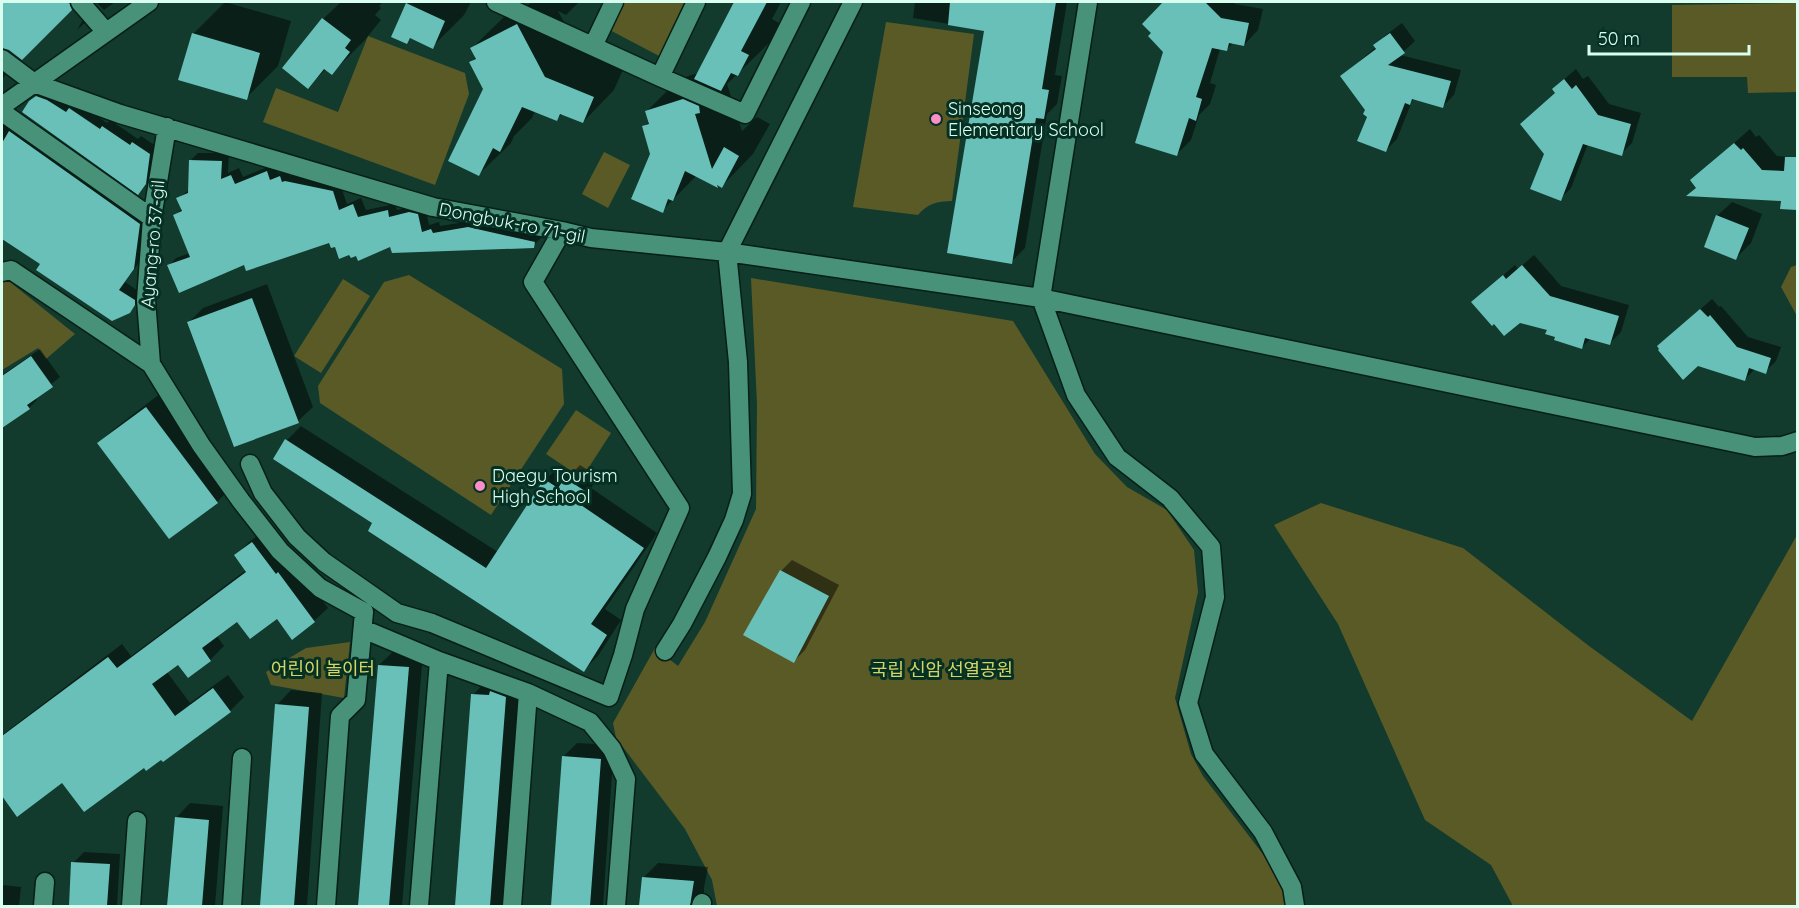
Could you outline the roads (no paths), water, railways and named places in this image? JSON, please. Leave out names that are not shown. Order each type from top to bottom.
[{"type":"street","points":[[80,2],[106,32]]},
{"type":"street","points":[[2,106],[148,2]]},
{"type":"street","points":[[496,2],[745,114],[801,2]]},
{"type":"street","points":[[594,46],[614,2]]},
{"type":"street","points":[[660,77],[696,2]]},
{"type":"street","points":[[666,651],[717,556],[734,520],[742,494],[738,362],[728,252],[853,2]]},
{"type":"street","points":[[1088,2],[1041,298],[1076,395],[1117,457],[1170,498],[1211,547],[1215,597],[1188,703],[1204,754],[1263,832],[1292,887],[1295,906]]},
{"type":"street","name":"Dongbuk-ro 71-gil","points":[[2,59],[34,83],[120,114],[433,207],[591,238],[728,252],[1041,298],[1755,447],[1782,446],[1797,441]]},
{"type":"street","points":[[2,112],[152,218]]},
{"type":"street","name":"Ayang-ro 37-gil","points":[[151,364],[146,300],[152,218],[167,127]]},
{"type":"street","points":[[250,464],[263,493],[297,537],[324,562],[397,612],[432,623],[609,697],[623,656],[635,609],[680,508],[533,282],[562,231]]},
{"type":"street","points":[[2,272],[11,270],[151,364],[201,445],[240,501],[280,551],[320,588],[363,621],[439,661],[528,693],[590,722],[612,749],[626,780],[616,906]]},
{"type":"street","points":[[326,906],[340,716],[356,700],[363,621]]},
{"type":"street","points":[[419,906],[439,661]]},
{"type":"street","points":[[512,906],[528,693]]},
{"type":"street","points":[[232,906],[242,758]]},
{"type":"street","points":[[131,906],[137,821]]},
{"type":"street","points":[[43,906],[45,882]]},
{"type":"place","name":"Sinseong Elementary School","points":[[936,119]]},
{"type":"place","name":"Daegu Tourism High School","points":[[480,486]]},
{"type":"park label","name":"어린이 놀이터","points":[[323,669]]},
{"type":"park label","name":"국립 신암 선열공원","points":[[942,670]]}]
